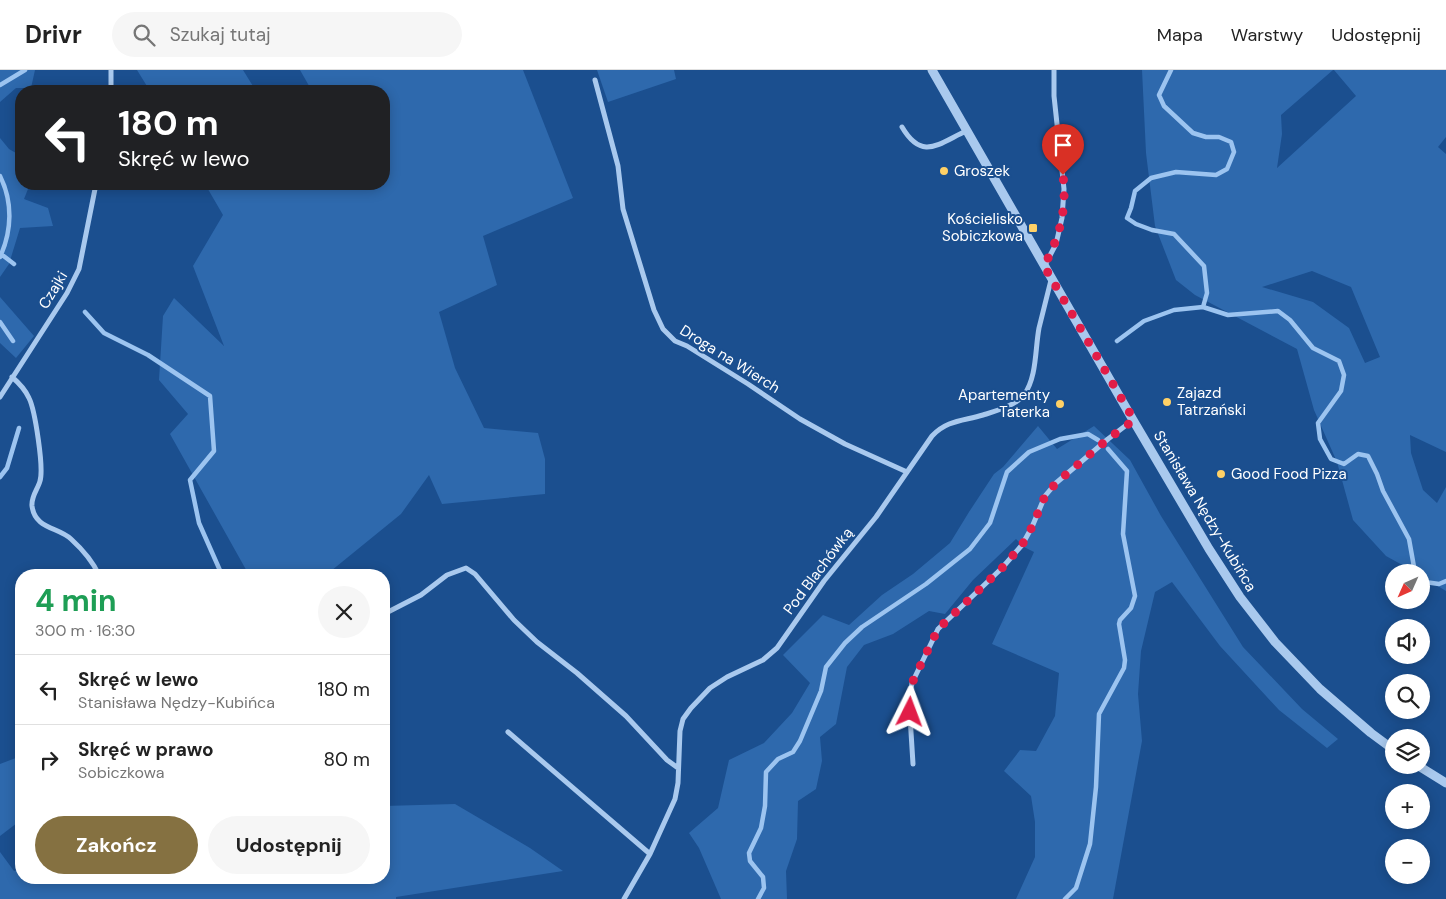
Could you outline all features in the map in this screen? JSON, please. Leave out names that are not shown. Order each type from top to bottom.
[{"type":"street","points":[[111,85],[112,70]]},
{"type":"street","name":"Stanisława Nędzy-Kubińca","points":[[932,70],[1209,549],[1256,618],[1275,642],[1320,689],[1385,743]]},
{"type":"street","points":[[1044,266],[1056,244],[1062,218],[1064,189],[1054,96],[1054,70]]},
{"type":"street","name":"Droga na Wierch","points":[[595,80],[618,166],[623,209],[654,310],[663,330],[675,341],[687,346],[748,384],[800,419],[845,444],[908,472]]},
{"type":"street","points":[[902,126],[908,138],[916,145],[928,148],[966,131]]},
{"type":"street","name":"Czajki","points":[[0,397],[67,293],[80,269],[95,190]]},
{"type":"street","name":"Pod Blachówką","points":[[624,899],[650,854],[675,799],[678,783],[680,731],[690,708],[710,688],[764,660],[777,648],[824,580],[876,517],[939,428],[950,423],[985,415],[1014,403],[1023,396],[1029,386],[1039,329],[1052,280]]},
{"type":"street","points":[[12,377],[23,387],[30,399],[36,425],[42,470],[40,481],[33,497],[32,506],[36,516],[43,525],[52,530],[62,532],[70,538],[96,569]]},
{"type":"street","points":[[913,764],[909,700],[912,683],[938,629],[1002,568],[1022,545],[1045,496],[1056,483],[1108,439],[1134,420]]},
{"type":"street","points":[[390,611],[421,595],[447,574],[466,568],[475,574],[514,620],[537,642],[578,674],[626,716],[667,760],[678,768]]},
{"type":"street","points":[[508,732],[650,854]]},
{"type":"street","points":[[1430,773],[1446,783]]},
{"type":"shaded area","points":[[0,70],[35,70],[32,85],[15,85],[15,89],[0,102]]},
{"type":"shaded area","points":[[137,70],[243,70],[252,85],[146,85]]},
{"type":"shaded area","points":[[300,70],[523,70],[573,198],[483,236],[497,285],[439,312],[455,368],[484,428],[538,433],[545,459],[545,494],[442,504],[429,475],[401,514],[333,569],[246,569],[170,434],[188,414],[159,380],[163,316],[174,298],[224,346],[193,266],[223,215],[208,190],[390,190],[390,85],[309,85]]},
{"type":"shaded area","points":[[597,70],[674,70],[676,79],[608,102]]},
{"type":"shaded area","points":[[1142,70],[1333,70],[1281,115],[1282,134],[1277,168],[1356,96],[1334,70],[1446,70],[1446,137],[1438,147],[1446,154],[1446,452],[1410,435],[1411,453],[1423,490],[1437,503],[1446,487],[1446,591],[1430,581],[1430,564],[1400,564],[1386,556],[1353,520],[1337,462],[1314,410],[1297,349],[1195,295],[1176,280],[1155,226],[1146,153]],"holes":[[[1312,271],[1351,287],[1380,357],[1365,363],[1349,328],[1313,302],[1262,287]]]},
{"type":"shaded area","points":[[0,138],[9,149],[15,152],[15,190],[28,190],[24,199],[48,208],[53,226],[20,228],[9,264],[0,277]]},
{"type":"shaded area","points":[[0,297],[34,336],[16,358],[0,343]]},
{"type":"shaded area","points":[[1038,426],[1057,449],[1094,426],[1130,460],[1161,516],[1243,647],[1302,709],[1338,739],[1327,748],[1279,710],[1220,646],[1172,582],[1155,592],[1141,651],[1138,694],[1142,741],[1113,899],[1016,899],[1035,857],[1035,822],[1031,796],[1004,771],[1020,750],[1036,751],[1055,716],[1059,673],[992,644],[1034,552],[1024,547],[1016,539],[973,580],[945,614],[929,611],[893,634],[864,645],[847,667],[836,724],[820,737],[822,761],[816,789],[798,801],[797,839],[786,871],[787,899],[721,899],[699,848],[689,833],[718,808],[729,760],[764,743],[792,713],[810,683],[783,655],[823,615],[849,625],[882,595],[913,574],[950,543],[994,474],[1003,467]]},
{"type":"shaded area","points":[[15,758],[15,825],[0,836],[0,764]]},
{"type":"shaded area","points":[[455,804],[530,848],[563,871],[396,897],[396,899],[0,899],[0,852],[15,871],[15,884],[390,884],[390,806]]},
{"type":"waterway","points":[[0,85],[25,70]]},
{"type":"waterway","points":[[1171,70],[1159,95],[1164,106],[1193,133],[1206,137],[1219,137],[1231,142],[1234,152],[1227,169],[1216,175],[1176,172],[1151,178],[1135,191],[1127,218],[1136,224],[1152,230],[1174,234],[1204,266],[1207,293],[1203,307],[1228,315],[1278,311],[1290,320],[1313,348],[1339,361],[1344,375],[1341,391],[1318,423],[1320,439],[1331,459],[1344,464],[1358,454],[1368,456],[1383,491],[1409,539],[1413,564]]},
{"type":"waterway","points":[[0,176],[9,206],[9,227],[0,257]]},
{"type":"waterway","points":[[1,254],[14,264]]},
{"type":"waterway","points":[[1117,341],[1144,321],[1174,310],[1203,307]]},
{"type":"waterway","points":[[85,312],[104,333],[148,355],[210,396],[214,451],[190,480],[199,523],[219,569]]},
{"type":"waterway","points":[[0,322],[13,341]]},
{"type":"waterway","points":[[0,477],[7,468],[19,428]]},
{"type":"waterway","points":[[758,899],[764,888],[763,877],[750,861],[749,853],[761,828],[765,806],[766,772],[778,759],[793,752],[800,741],[821,691],[826,667],[845,643],[862,627],[926,584],[970,549],[990,523],[1007,472],[1029,452],[1060,439],[1088,434],[1098,440]]},
{"type":"waterway","points":[[1065,899],[1076,888],[1090,844],[1096,787],[1099,714],[1124,668],[1125,660],[1119,624],[1120,620],[1131,608],[1135,596],[1123,534],[1127,471],[1108,449]]},
{"type":"waterway","points":[[1430,583],[1439,584],[1446,581]]},
{"type":"place","name":"Groszek","points":[[944,171]]},
{"type":"place","name":"Kościelisko Sobiczkowa","points":[[1033,228]]},
{"type":"place","name":"Zajazd Tatrzański","points":[[1167,402]]},
{"type":"place","name":"Apartementy Taterka","points":[[1060,404]]},
{"type":"place","name":"Good Food Pizza","points":[[1221,474]]},
{"type":"route","points":[[910,712],[909,700],[912,683],[938,629],[981,589],[1022,545],[1045,496],[1056,483],[1108,439],[1134,420],[1044,266],[1056,244],[1062,218],[1063,175]]}]
